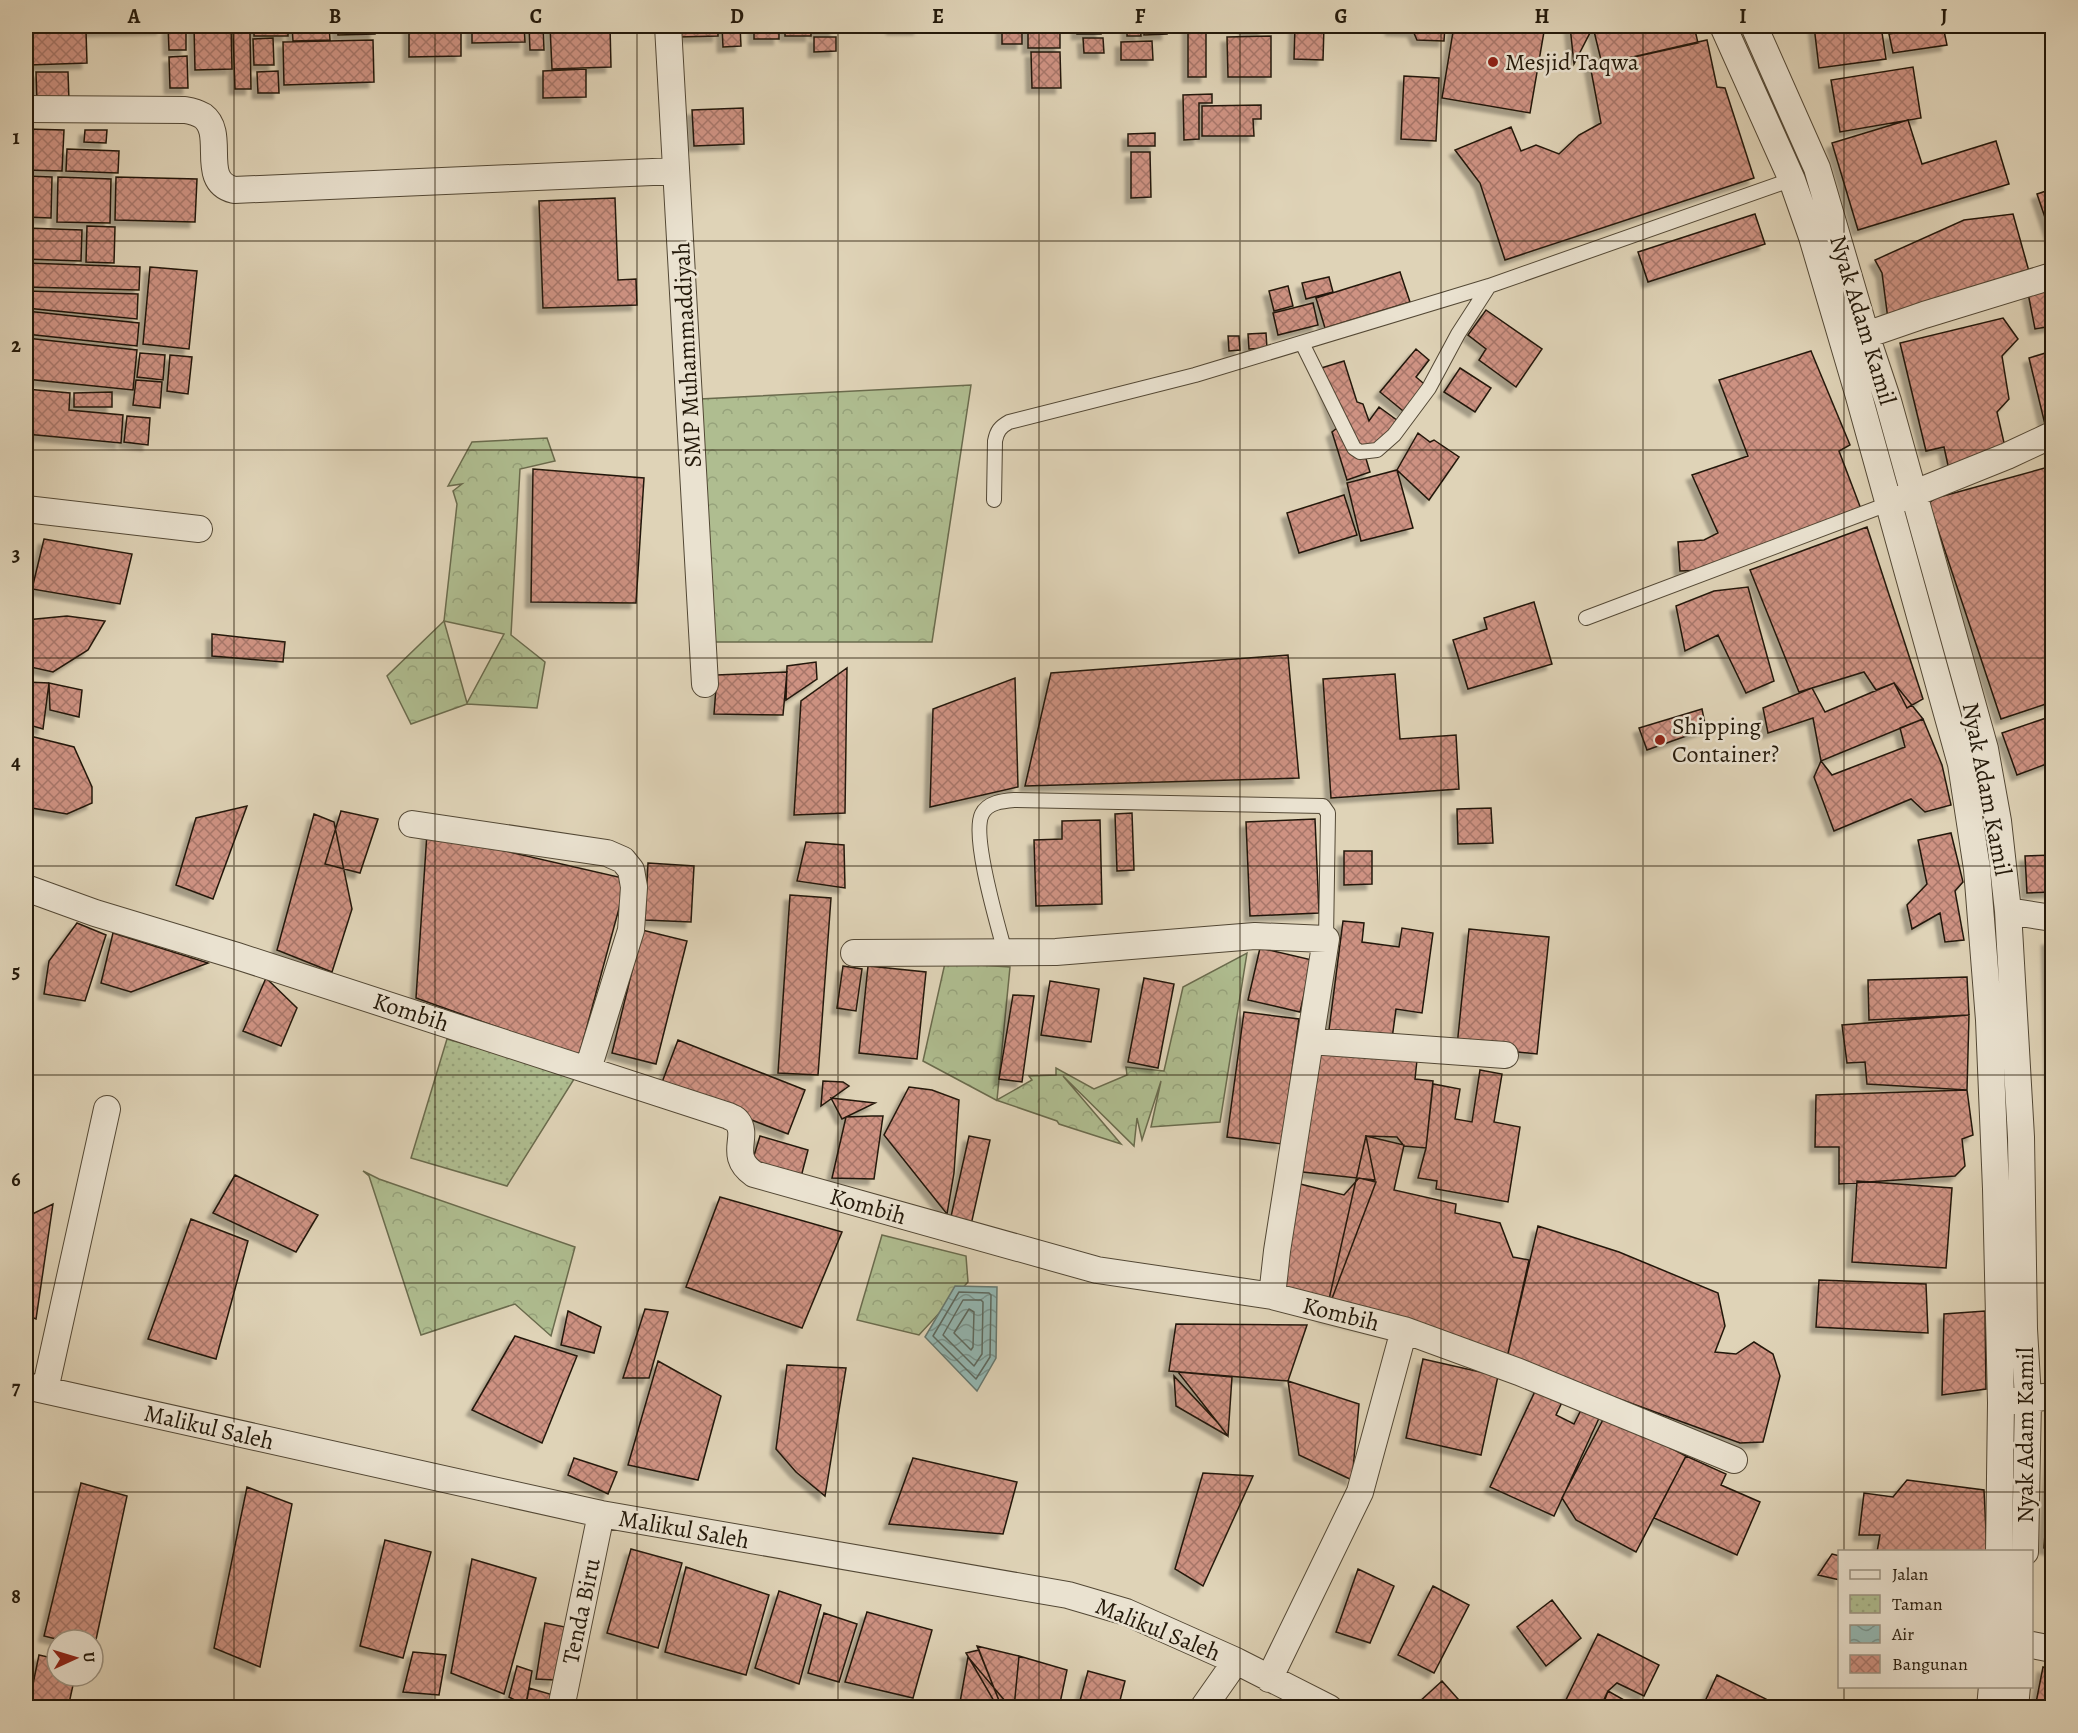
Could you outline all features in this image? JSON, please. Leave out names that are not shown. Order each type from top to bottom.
[{"type":"street","name":"SMP Muhammaddiyah","points":[[668,26],[705,684]]},
{"type":"street","points":[[1724,26],[1792,180],[1816,248],[1961,764],[1977,868],[1989,1020],[1996,1177],[2001,1402],[1999,1550]]},
{"type":"street","name":"Nyak Adam Kamil","points":[[1754,26],[1817,168],[1915,492],[1985,749],[1998,821],[2008,911],[2021,1137],[2024,1329],[2040,1397],[2025,1550]]},
{"type":"street","points":[[26,109],[185,110],[195,113],[207,121],[212,132],[216,175],[219,182],[225,188],[234,190],[676,171]]},
{"type":"street","points":[[1866,335],[2052,276]]},
{"type":"street","points":[[1888,504],[2007,456],[2052,435]]},
{"type":"street","points":[[26,509],[199,529]]},
{"type":"street","points":[[412,824],[607,853],[623,860],[631,870],[634,887],[631,930],[588,1068]]},
{"type":"street","name":"Kombih","points":[[26,888],[95,913],[588,1068],[729,1116],[737,1121],[740,1129],[740,1158],[743,1167],[754,1174],[1097,1270],[1272,1296],[1404,1330],[1360,1492],[1269,1679]]},
{"type":"street","points":[[2008,911],[2052,918]]},
{"type":"street","points":[[854,953],[1056,952],[1255,936],[1326,939],[1272,1296]]},
{"type":"street","points":[[1310,1041],[1505,1055]]},
{"type":"street","points":[[35,1388],[106,1109]]},
{"type":"street","points":[[1404,1330],[1519,1372],[1734,1460]]},
{"type":"street","name":"Malikul Saleh","points":[[35,1388],[601,1514],[1068,1595],[1126,1612],[1236,1661],[1329,1707]]},
{"type":"street","points":[[2001,1402],[2040,1397]]},
{"type":"street","name":"Tenda Biru","points":[[561,1707],[601,1514]]},
{"type":"street","points":[[2033,1646],[2052,1650]]},
{"type":"street","points":[[1203,1707],[1236,1661]]},
{"type":"street","points":[[1990,1707],[1992,1688]]},
{"type":"street","points":[[2015,1707],[2018,1688]]},
{"type":"lane","points":[[994,500],[994,441],[997,432],[1009,422],[1195,375],[1489,286],[1792,180],[1817,168]]},
{"type":"lane","points":[[1302,343],[1354,448],[1360,452],[1377,450],[1394,435],[1429,388],[1458,334],[1489,286]]},
{"type":"lane","points":[[1586,618],[1888,504]]},
{"type":"lane","points":[[1005,952],[990,896],[980,842],[979,823],[982,812],[990,805],[1015,800],[1323,806],[1328,813],[1326,939]]},
{"type":"green space","points":[[971,385],[932,642],[715,642],[700,399]]},
{"type":"green space","points":[[547,438],[555,461],[520,469],[511,635],[545,662],[537,708],[467,704],[411,724],[387,676],[444,621],[457,504],[453,491],[462,484],[448,486],[472,442]],"holes":[[[444,621],[504,634],[467,703]]]},
{"type":"green space","points":[[1247,953],[1220,1122],[1151,1127],[1161,1081],[1142,1140],[1137,1118],[1134,1146],[1063,1076],[1121,1144],[996,1100],[923,1061],[945,963],[1010,967],[997,1100],[1032,1080],[1029,1076],[1056,1075],[1056,1068],[1094,1089],[1127,1075],[1126,1067],[1164,1071],[1183,987]]},
{"type":"green space","points":[[447,1039],[576,1076],[507,1186],[411,1158]]},
{"type":"green space","points":[[363,1171],[379,1179],[575,1247],[551,1336],[515,1304],[421,1335],[369,1176]]},
{"type":"green space","points":[[882,1235],[966,1256],[968,1282],[919,1335],[857,1320]]},
{"type":"water","points":[[955,1286],[997,1287],[996,1358],[977,1391],[925,1337]]},
{"type":"building","points":[[26,26],[162,26],[162,29],[86,31],[87,63],[29,65]]},
{"type":"building","points":[[168,26],[186,26],[186,50],[169,50]]},
{"type":"building","points":[[194,26],[231,26],[232,69],[195,70]]},
{"type":"building","points":[[254,26],[288,26],[288,36],[254,36]]},
{"type":"building","points":[[292,26],[329,26],[330,40],[293,41]]},
{"type":"building","points":[[337,26],[375,26],[375,34],[338,35]]},
{"type":"building","points":[[409,26],[461,26],[461,56],[409,57]]},
{"type":"building","points":[[472,26],[524,26],[525,42],[472,43]]},
{"type":"building","points":[[529,26],[543,26],[544,50],[530,50]]},
{"type":"building","points":[[550,26],[610,26],[611,67],[552,69]]},
{"type":"building","points":[[678,26],[718,26],[718,36],[678,37]]},
{"type":"building","points":[[722,26],[740,26],[741,46],[723,47]]},
{"type":"building","points":[[754,26],[779,26],[779,39],[754,39]]},
{"type":"building","points":[[785,26],[811,26],[811,36],[785,36]]},
{"type":"building","points":[[815,26],[835,26],[835,33],[815,33]]},
{"type":"building","points":[[892,26],[918,26],[919,29],[892,29]]},
{"type":"building","points":[[1002,26],[1022,26],[1022,44],[1002,44]]},
{"type":"building","points":[[1028,26],[1060,26],[1060,48],[1028,48]]},
{"type":"building","points":[[1077,26],[1101,26],[1101,34],[1077,34]]},
{"type":"building","points":[[1127,26],[1140,26],[1141,36],[1127,36]]},
{"type":"building","points":[[1144,26],[1167,26],[1167,34],[1144,35]]},
{"type":"building","points":[[1188,26],[1206,26],[1206,77],[1188,77]]},
{"type":"building","points":[[1245,26],[1264,26],[1264,32],[1245,32]]},
{"type":"building","points":[[1295,26],[1324,26],[1323,60],[1294,59]]},
{"type":"building","points":[[1391,26],[1445,26],[1444,41],[1417,40],[1413,31],[1391,30]]},
{"type":"building","name":"Mesjid Taqwa","points":[[1454,26],[1545,26],[1530,113],[1442,98]]},
{"type":"building","points":[[1570,26],[1694,26],[1698,43],[1602,64],[1593,27],[1574,64]]},
{"type":"building","points":[[1814,26],[1881,26],[1886,59],[1819,68]]},
{"type":"building","points":[[1943,26],[1947,45],[1893,53],[1889,34]]},
{"type":"building","points":[[233,33],[250,33],[251,89],[235,89]]},
{"type":"building","points":[[1271,36],[1271,77],[1228,77],[1227,37]]},
{"type":"building","points":[[814,37],[836,37],[836,51],[814,52]]},
{"type":"building","points":[[273,38],[274,65],[254,65],[253,39]]},
{"type":"building","points":[[1083,38],[1103,38],[1104,53],[1084,53]]},
{"type":"building","points":[[373,40],[374,82],[284,85],[283,42]]},
{"type":"building","points":[[1707,40],[1717,87],[1725,88],[1754,178],[1505,260],[1480,183],[1455,150],[1511,127],[1521,151],[1536,145],[1559,154],[1579,135],[1601,123],[1590,65]]},
{"type":"building","points":[[1152,41],[1153,60],[1121,60],[1121,42]]},
{"type":"building","points":[[1031,52],[1060,52],[1061,88],[1032,88]]},
{"type":"building","points":[[187,56],[188,88],[170,88],[169,57]]},
{"type":"building","points":[[1913,67],[1921,118],[1840,132],[1831,80]]},
{"type":"building","points":[[586,69],[586,97],[543,98],[543,71]]},
{"type":"building","points":[[278,71],[279,93],[258,93],[257,72]]},
{"type":"building","points":[[36,72],[68,72],[69,101],[37,102]]},
{"type":"building","points":[[1404,76],[1439,78],[1436,141],[1401,139]]},
{"type":"building","points":[[1212,94],[1212,103],[1199,103],[1199,139],[1184,140],[1183,95]]},
{"type":"building","points":[[1261,105],[1261,119],[1253,119],[1254,136],[1202,136],[1202,106]]},
{"type":"building","points":[[743,108],[744,144],[694,146],[692,110]]},
{"type":"building","points":[[1908,120],[1922,164],[1996,141],[2009,184],[1858,230],[1832,143]]},
{"type":"building","points":[[26,129],[64,130],[62,171],[26,170]]},
{"type":"building","points":[[85,130],[107,130],[106,143],[84,142]]},
{"type":"building","points":[[1155,133],[1155,146],[1128,146],[1128,134]]},
{"type":"building","points":[[67,149],[119,151],[118,173],[66,171]]},
{"type":"building","points":[[1131,152],[1150,152],[1151,197],[1131,198]]},
{"type":"building","points":[[26,176],[52,177],[51,218],[26,217]]},
{"type":"building","points":[[58,177],[111,179],[110,223],[57,222]]},
{"type":"building","points":[[116,177],[197,179],[195,222],[115,220]]},
{"type":"building","points":[[2052,189],[2052,238],[2037,194]]},
{"type":"building","points":[[615,198],[618,280],[636,279],[637,305],[543,308],[539,201]]},
{"type":"building","points":[[1755,214],[1765,244],[1648,282],[1638,252]]},
{"type":"building","points":[[2013,214],[2030,275],[1889,327],[1882,273],[1875,260],[1964,220]]},
{"type":"building","points":[[87,226],[115,227],[114,263],[86,262]]},
{"type":"building","points":[[26,228],[82,230],[81,261],[26,259]]},
{"type":"building","points":[[26,263],[140,267],[139,290],[26,287]]},
{"type":"building","points":[[150,267],[197,271],[189,349],[143,344]]},
{"type":"building","points":[[1400,272],[1410,302],[1325,328],[1316,298]]},
{"type":"building","points":[[1329,277],[1333,292],[1306,299],[1302,283]]},
{"type":"building","points":[[1288,286],[1293,306],[1274,311],[1269,291]]},
{"type":"building","points":[[2051,289],[2052,326],[2035,329],[2028,293]]},
{"type":"building","points":[[26,291],[138,294],[137,319],[26,308]]},
{"type":"building","points":[[1313,303],[1318,325],[1278,335],[1273,313]]},
{"type":"building","points":[[1486,310],[1542,349],[1516,387],[1479,360],[1486,349],[1468,335]]},
{"type":"building","points":[[26,311],[139,323],[137,346],[26,334]]},
{"type":"building","points":[[2003,318],[2018,339],[2002,356],[2009,399],[1997,412],[2007,456],[1949,470],[1944,447],[1926,451],[1900,343]]},
{"type":"building","points":[[1266,333],[1267,348],[1249,349],[1248,334]]},
{"type":"building","points":[[1228,336],[1239,336],[1240,350],[1229,351]]},
{"type":"building","points":[[26,338],[137,350],[133,390],[26,379]]},
{"type":"building","points":[[1416,349],[1429,360],[1416,377],[1429,388],[1408,415],[1380,392]]},
{"type":"building","points":[[1811,351],[1850,445],[1839,451],[1861,509],[1703,570],[1680,571],[1678,542],[1704,540],[1718,533],[1692,475],[1748,456],[1719,380]]},
{"type":"building","points":[[2052,351],[2052,435],[2048,437],[2029,358]]},
{"type":"building","points":[[140,353],[165,355],[163,380],[137,377]]},
{"type":"building","points":[[170,355],[192,357],[188,394],[167,391]]},
{"type":"building","points":[[1344,361],[1357,402],[1363,404],[1369,421],[1379,407],[1398,421],[1386,438],[1364,452],[1370,472],[1347,480],[1332,432],[1337,428],[1318,369]]},
{"type":"building","points":[[1460,368],[1491,388],[1475,412],[1444,392]]},
{"type":"building","points":[[136,380],[162,382],[160,408],[133,405]]},
{"type":"building","points":[[26,389],[70,393],[69,410],[123,415],[121,443],[26,434]]},
{"type":"building","points":[[112,392],[112,407],[74,407],[74,393]]},
{"type":"building","points":[[127,416],[150,418],[148,445],[124,442]]},
{"type":"building","points":[[1418,433],[1430,442],[1434,440],[1459,457],[1429,500],[1397,470]]},
{"type":"building","points":[[2052,466],[2052,535],[2050,536],[2052,544],[2052,702],[2001,719],[1929,503],[1936,498]]},
{"type":"building","points":[[533,469],[644,478],[636,603],[531,602]]},
{"type":"building","points":[[1397,470],[1413,528],[1361,541],[1347,483]]},
{"type":"building","points":[[1344,495],[1357,535],[1299,553],[1287,513]]},
{"type":"building","points":[[1867,527],[1923,699],[1907,708],[1894,683],[1876,690],[1864,672],[1799,692],[1750,570]]},
{"type":"building","points":[[44,539],[132,554],[120,604],[32,589]]},
{"type":"building","points":[[1748,587],[1774,681],[1746,693],[1718,635],[1685,651],[1676,606],[1714,591]]},
{"type":"building","points":[[1534,602],[1552,664],[1468,689],[1453,640],[1487,629],[1484,618]]},
{"type":"building","points":[[67,616],[105,621],[88,650],[53,672],[26,666],[26,620]]},
{"type":"building","points":[[212,634],[285,642],[283,662],[212,656]]},
{"type":"building","points":[[1288,655],[1299,778],[1025,786],[1051,673]]},
{"type":"building","points":[[816,662],[817,679],[786,700],[787,666]]},
{"type":"building","points":[[847,668],[845,813],[794,815],[801,701]]},
{"type":"building","points":[[787,672],[783,715],[714,714],[717,675]]},
{"type":"building","points":[[1395,674],[1400,739],[1456,735],[1459,789],[1331,798],[1323,679]]},
{"type":"building","points":[[1015,678],[1018,787],[930,807],[933,709]]},
{"type":"building","points":[[26,682],[49,683],[43,729],[26,724]]},
{"type":"building","points":[[49,683],[82,690],[79,717],[50,710]]},
{"type":"building","points":[[1894,683],[1923,719],[1821,761],[1813,718],[1768,733],[1763,708],[1812,688],[1825,712]]},
{"type":"building","name":"Shipping Container?","points":[[1702,709],[1706,729],[1647,750],[1639,728]]},
{"type":"building","points":[[2052,716],[2052,762],[2017,775],[2002,733]]},
{"type":"building","points":[[1923,719],[1942,765],[1951,805],[1925,812],[1911,799],[1834,831],[1814,777],[1821,761],[1832,775],[1905,747],[1900,728]]},
{"type":"building","points":[[26,735],[74,747],[92,787],[92,803],[67,814],[26,807]]},
{"type":"building","points":[[247,806],[213,899],[176,885],[196,818]]},
{"type":"building","points":[[1491,808],[1493,843],[1458,844],[1457,809]]},
{"type":"building","points":[[341,811],[378,819],[360,873],[325,864]]},
{"type":"building","points":[[1132,813],[1134,870],[1117,871],[1115,814]]},
{"type":"building","points":[[314,814],[334,822],[352,909],[332,972],[277,950]]},
{"type":"building","points":[[1315,819],[1319,913],[1250,916],[1246,822]]},
{"type":"building","points":[[1100,820],[1102,904],[1036,906],[1034,840],[1062,839],[1062,821]]},
{"type":"building","points":[[427,833],[627,879],[579,1056],[416,998]]},
{"type":"building","points":[[1951,833],[1963,882],[1955,891],[1964,940],[1945,942],[1940,913],[1912,929],[1907,905],[1927,884],[1918,840]]},
{"type":"building","points":[[806,842],[844,845],[845,888],[797,881]]},
{"type":"building","points":[[1344,851],[1372,851],[1372,884],[1344,885]]},
{"type":"building","points":[[2052,855],[2052,892],[2027,893],[2025,856]]},
{"type":"building","points":[[648,863],[694,866],[691,922],[645,920]]},
{"type":"building","points":[[790,895],[831,898],[818,1075],[778,1073]]},
{"type":"building","points":[[1343,921],[1364,923],[1362,942],[1399,947],[1402,928],[1433,933],[1422,1013],[1396,1009],[1392,1039],[1329,1030]]},
{"type":"building","points":[[77,923],[106,935],[85,1001],[44,994],[49,961]]},
{"type":"building","points":[[1469,929],[1549,937],[1537,1054],[1457,1046]]},
{"type":"building","points":[[642,930],[687,941],[656,1064],[612,1053]]},
{"type":"building","points":[[113,933],[208,963],[131,992],[101,983]]},
{"type":"building","points":[[2047,940],[2052,940],[2052,1129]]},
{"type":"building","points":[[1260,948],[1312,960],[1300,1012],[1248,1000]]},
{"type":"building","points":[[843,966],[862,969],[856,1011],[837,1008]]},
{"type":"building","points":[[868,966],[926,972],[917,1059],[859,1053]]},
{"type":"building","points":[[1967,977],[1969,1015],[1869,1020],[1868,980]]},
{"type":"building","points":[[266,978],[297,1008],[281,1046],[243,1031]]},
{"type":"building","points":[[1144,978],[1174,984],[1158,1068],[1128,1062]]},
{"type":"building","points":[[1050,981],[1099,989],[1091,1042],[1041,1035]]},
{"type":"building","points":[[1013,995],[1034,996],[1022,1082],[999,1079]]},
{"type":"building","points":[[1244,1012],[1299,1019],[1282,1144],[1227,1137]]},
{"type":"building","points":[[1969,1015],[1967,1090],[1867,1084],[1865,1062],[1847,1063],[1842,1025]]},
{"type":"building","points":[[678,1040],[805,1090],[788,1134],[661,1085]]},
{"type":"building","points":[[1316,1048],[1417,1060],[1415,1079],[1433,1081],[1426,1148],[1404,1146],[1397,1137],[1366,1136],[1375,1180],[1303,1172]]},
{"type":"building","points":[[1480,1070],[1502,1074],[1494,1122],[1520,1127],[1508,1202],[1436,1189],[1437,1181],[1418,1178],[1426,1148],[1433,1084],[1460,1089],[1455,1119],[1472,1122]]},
{"type":"building","points":[[823,1081],[843,1082],[849,1086],[821,1106]]},
{"type":"building","points":[[909,1087],[932,1090],[959,1100],[954,1173],[947,1214],[884,1135]]},
{"type":"building","points":[[1967,1090],[1973,1135],[1962,1139],[1965,1166],[1955,1176],[1839,1184],[1839,1147],[1815,1147],[1816,1095]]},
{"type":"building","points":[[831,1098],[875,1103],[842,1119]]},
{"type":"building","points":[[883,1116],[874,1179],[832,1178],[846,1117]]},
{"type":"building","points":[[760,1136],[808,1150],[801,1177],[752,1162]]},
{"type":"building","points":[[969,1136],[990,1140],[971,1225],[950,1221]]},
{"type":"building","points":[[1366,1136],[1404,1145],[1394,1190],[1456,1204],[1455,1213],[1500,1223],[1513,1257],[1529,1260],[1507,1358],[1325,1317]]},
{"type":"building","points":[[235,1175],[318,1215],[296,1252],[213,1213]]},
{"type":"building","points":[[1359,1178],[1376,1182],[1325,1317],[1275,1287],[1300,1184],[1344,1195]]},
{"type":"building","points":[[1857,1181],[1952,1188],[1946,1268],[1852,1262]]},
{"type":"building","points":[[720,1197],[842,1232],[802,1328],[686,1287]]},
{"type":"building","points":[[53,1204],[36,1319],[26,1315],[26,1217]]},
{"type":"building","points":[[191,1219],[248,1241],[216,1359],[148,1339]]},
{"type":"building","points":[[1538,1226],[1619,1252],[1718,1293],[1725,1326],[1715,1352],[1736,1354],[1754,1342],[1773,1354],[1780,1376],[1763,1442],[1740,1443],[1507,1358]]},
{"type":"building","points":[[1819,1280],[1926,1284],[1928,1333],[1816,1327]]},
{"type":"building","points":[[645,1309],[668,1312],[649,1378],[623,1378]]},
{"type":"building","points":[[568,1311],[601,1327],[594,1353],[561,1345]]},
{"type":"building","points":[[1985,1311],[1986,1389],[1942,1395],[1944,1314]]},
{"type":"building","points":[[1176,1324],[1307,1325],[1288,1381],[1169,1371]]},
{"type":"building","points":[[515,1336],[577,1356],[542,1443],[472,1410]]},
{"type":"building","points":[[1423,1359],[1498,1376],[1481,1455],[1406,1438]]},
{"type":"building","points":[[658,1361],[721,1396],[698,1480],[628,1465]]},
{"type":"building","points":[[787,1365],[846,1368],[825,1496],[796,1472],[776,1449]]},
{"type":"building","points":[[1178,1372],[1232,1377],[1228,1436],[1218,1423]]},
{"type":"building","points":[[1174,1376],[1218,1423],[1228,1436],[1176,1406]]},
{"type":"building","points":[[1288,1381],[1359,1404],[1352,1480],[1299,1455]]},
{"type":"building","points":[[1538,1385],[1564,1398],[1556,1415],[1574,1424],[1583,1406],[1601,1414],[1554,1516],[1490,1487]]},
{"type":"building","points":[[1606,1414],[1686,1456],[1636,1552],[1576,1520],[1562,1498]]},
{"type":"building","points":[[2052,1436],[2052,1550],[2044,1548]]},
{"type":"building","points":[[1686,1456],[1726,1474],[1721,1485],[1760,1502],[1737,1555],[1654,1518]]},
{"type":"building","points":[[574,1458],[617,1472],[608,1494],[568,1475]]},
{"type":"building","points":[[913,1458],[1017,1482],[1003,1534],[889,1524]]},
{"type":"building","points":[[1203,1473],[1253,1476],[1203,1586],[1175,1569]]},
{"type":"building","points":[[1907,1480],[1984,1490],[1987,1550],[1877,1550],[1880,1535],[1859,1535],[1864,1493],[1893,1497]]},
{"type":"building","points":[[81,1483],[127,1496],[99,1628],[46,1628]]},
{"type":"building","points":[[247,1487],[292,1504],[260,1667],[214,1648]]},
{"type":"building","points":[[385,1540],[431,1552],[403,1658],[360,1646]]},
{"type":"building","points":[[631,1549],[682,1563],[658,1648],[607,1633]]},
{"type":"building","points":[[1832,1554],[1838,1556],[1838,1580],[1818,1575]]},
{"type":"building","points":[[472,1559],[536,1578],[504,1694],[451,1673]]},
{"type":"building","points":[[686,1567],[769,1595],[746,1675],[665,1652]]},
{"type":"building","points":[[1358,1569],[1394,1586],[1370,1643],[1336,1632]]},
{"type":"building","points":[[1433,1586],[1469,1605],[1434,1673],[1398,1655]]},
{"type":"building","points":[[779,1591],[821,1605],[799,1684],[755,1668]]},
{"type":"building","points":[[1552,1600],[1581,1638],[1546,1666],[1517,1627]]},
{"type":"building","points":[[867,1612],[932,1630],[913,1698],[845,1682]]},
{"type":"building","points":[[824,1613],[857,1624],[839,1682],[808,1673]]},
{"type":"building","points":[[545,1623],[565,1627],[555,1680],[536,1679]]},
{"type":"building","points":[[1598,1634],[1659,1665],[1644,1696],[1617,1683],[1608,1691],[1602,1708],[1562,1708]]},
{"type":"building","points":[[977,1646],[1019,1656],[1014,1708],[1002,1708]]},
{"type":"building","points":[[979,1650],[1002,1708],[998,1708],[966,1653]]},
{"type":"building","points":[[413,1652],[446,1655],[439,1695],[403,1692]]},
{"type":"building","points":[[39,1655],[45,1656],[45,1688],[72,1688],[68,1708],[28,1708]]},
{"type":"building","points":[[1019,1656],[1067,1670],[1059,1708],[1014,1708]]},
{"type":"building","points":[[968,1657],[1011,1708],[959,1708]]},
{"type":"building","points":[[517,1666],[532,1671],[526,1706],[509,1697]]},
{"type":"building","points":[[2043,1667],[2052,1669],[2052,1708],[2035,1708]]},
{"type":"building","points":[[1088,1671],[1125,1681],[1118,1708],[1078,1708]]},
{"type":"building","points":[[1717,1675],[1766,1699],[1762,1708],[1702,1708]]},
{"type":"building","points":[[1442,1681],[1466,1708],[1423,1708],[1418,1703]]},
{"type":"building","points":[[529,1688],[553,1695],[551,1708],[525,1708]]},
{"type":"building","points":[[1608,1691],[1633,1705],[1632,1708],[1600,1708]]},
{"type":"building","points":[[596,1701],[637,1708],[595,1708]]},
{"type":"place","name":"Mesjid Taqwa","points":[[1493,62]]},
{"type":"place","name":"Shipping Container?","points":[[1660,740]]}]
